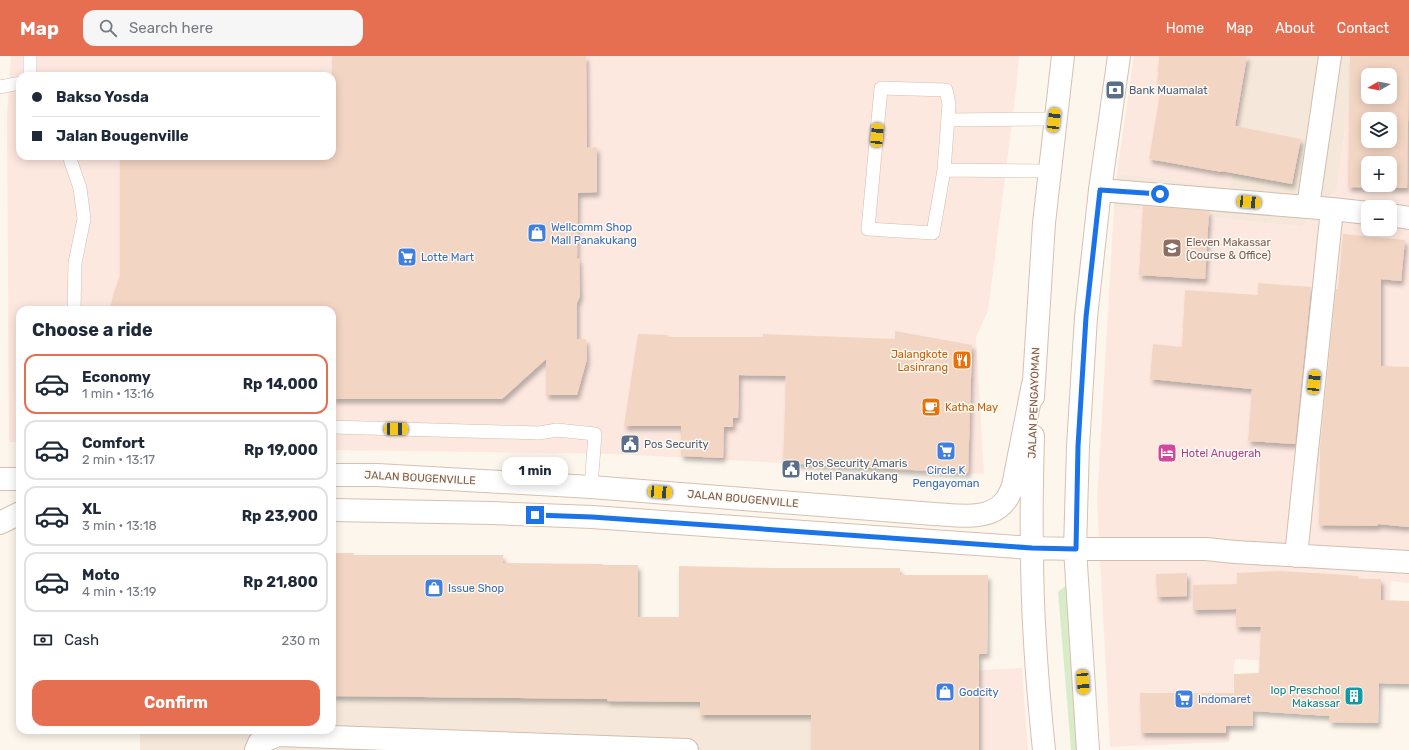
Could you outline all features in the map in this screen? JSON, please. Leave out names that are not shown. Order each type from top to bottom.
[{"type":"street","name":"JALAN PENGAYOMAN","points":[[1044,750],[1038,689],[1032,548],[1033,384],[1044,223],[1054,120],[1063,56]]},
{"type":"street","points":[[1088,750],[1076,549],[1078,446],[1086,317],[1100,190],[1119,56]]},
{"type":"street","points":[[1308,207],[1330,56]]},
{"type":"street","points":[[1100,190],[1361,212]]},
{"type":"street","points":[[1296,556],[1332,209]]},
{"type":"street","points":[[1397,216],[1409,218]]},
{"type":"street","name":"JALAN BOUGENVILLE","points":[[336,475],[377,475],[591,487],[934,514],[982,515],[994,511],[1006,501],[1013,486],[1033,384]]},
{"type":"street","points":[[0,479],[16,479]]},
{"type":"street","points":[[492,513],[494,482]]},
{"type":"street","points":[[336,510],[492,513],[592,517],[1032,548],[1206,549],[1296,556],[1409,562]]},
{"type":"street","points":[[0,523],[16,516]]},
{"type":"street","points":[[256,750],[259,743],[278,735],[688,750]]},
{"type":"lane","points":[[30,56],[30,72]]},
{"type":"lane","points":[[0,87],[16,84]]},
{"type":"lane","points":[[881,88],[946,90],[949,104],[948,120],[944,170],[933,233],[868,229],[881,88]]},
{"type":"lane","points":[[948,120],[1054,120]]},
{"type":"lane","points":[[70,160],[80,188],[84,219],[75,263],[74,306]]},
{"type":"lane","points":[[944,170],[1049,171]]},
{"type":"lane","points":[[336,427],[538,433],[557,430],[595,434],[591,487]]},
{"type":"shaded area","points":[[11,56],[1019,56],[1016,91],[988,311],[976,337],[984,474],[616,454],[336,450],[336,306],[16,306],[16,442],[9,442],[7,117]]},
{"type":"shaded area","points":[[1134,56],[1248,56],[1230,188],[1117,173]]},
{"type":"shaded area","points":[[1248,56],[1355,56],[1337,189],[1302,227],[1114,207],[1117,173],[1230,188]]},
{"type":"shaded area","points":[[1355,56],[1409,56],[1409,583],[1391,581],[1387,668],[1235,659],[1229,742],[1110,747],[1097,501],[1114,207],[1302,227],[1337,189]]},
{"type":"shaded area","points":[[336,625],[912,661],[914,750],[140,750],[140,734],[336,734]]},
{"type":"shaded area","points":[[1022,668],[1028,750],[914,750],[913,674]]},
{"type":"green space","points":[[1069,583],[1085,750],[1071,750],[1058,592]]},
{"type":"building","name":"Lotte Mart","points":[[332,56],[586,56],[587,148],[597,147],[597,192],[578,193],[577,258],[579,259],[580,296],[577,303],[577,339],[586,339],[587,359],[577,395],[546,395],[546,359],[502,399],[336,399],[336,306],[111,306],[120,275],[120,160],[336,160],[336,72],[332,72]]},
{"type":"building","points":[[1159,56],[1247,56],[1235,126],[1301,139],[1292,184],[1149,159],[1161,88],[1157,87]]},
{"type":"building","points":[[1350,56],[1409,56],[1407,188],[1397,188],[1397,156],[1361,156],[1361,187],[1348,187]]},
{"type":"building","points":[[1143,206],[1209,211],[1205,279],[1139,275]]},
{"type":"building","points":[[1343,234],[1405,240],[1401,281],[1381,279],[1381,366],[1409,367],[1409,527],[1378,524],[1377,526],[1319,525],[1320,446],[1336,289],[1338,289]]},
{"type":"building","points":[[1258,283],[1311,287],[1295,444],[1248,441],[1252,389],[1150,379],[1153,344],[1182,347],[1185,290],[1258,295]]},
{"type":"building","points":[[895,331],[972,345],[968,473],[783,463],[786,376],[739,375],[738,418],[733,418],[733,427],[724,427],[723,458],[681,456],[681,426],[624,426],[638,334],[668,335],[668,337],[763,337],[763,334],[895,339]]},
{"type":"building","points":[[336,553],[354,553],[354,555],[503,555],[503,563],[638,565],[638,617],[679,617],[679,566],[900,568],[900,575],[988,575],[987,654],[979,654],[979,750],[811,750],[811,715],[700,715],[700,702],[607,701],[607,699],[336,696]]},
{"type":"building","points":[[1279,571],[1358,576],[1358,579],[1381,579],[1381,600],[1409,601],[1409,684],[1379,683],[1378,723],[1329,722],[1330,716],[1253,711],[1253,726],[1226,726],[1226,733],[1141,733],[1140,693],[1234,693],[1234,674],[1259,673],[1261,627],[1236,627],[1236,609],[1193,610],[1193,585],[1237,584],[1237,573]]},
{"type":"building","points":[[1187,573],[1187,596],[1157,597],[1156,574]]},
{"type":"place","name":"Bank Muamalat","points":[[1115,90]]},
{"type":"place","name":"Wellcomm Shop Mall Panakukang","points":[[537,233]]},
{"type":"place","name":"Eleven Makassar (Course & Office)","points":[[1172,248]]},
{"type":"place","name":"Lotte Mart","points":[[407,257]]},
{"type":"place","name":"Jalangkote Lasinrang","points":[[962,360]]},
{"type":"place","name":"Katha May","points":[[931,407]]},
{"type":"place","name":"Pos Security","points":[[630,444]]},
{"type":"place","name":"Circle K Pengayoman","points":[[946,451]]},
{"type":"place","name":"Hotel Anugerah","points":[[1167,453]]},
{"type":"place","name":"Pos Security Amaris Hotel Panakukang","points":[[791,469]]},
{"type":"place","name":"Issue Shop","points":[[434,588]]},
{"type":"place","name":"Godcity","points":[[945,692]]},
{"type":"place","name":"Iop Preschool Makassar","points":[[1354,696]]},
{"type":"place","name":"Indomaret","points":[[1184,699]]},
{"type":"route","points":[[535,515],[592,517],[1032,548],[1076,549],[1078,446],[1086,317],[1100,190],[1160,194]]}]
